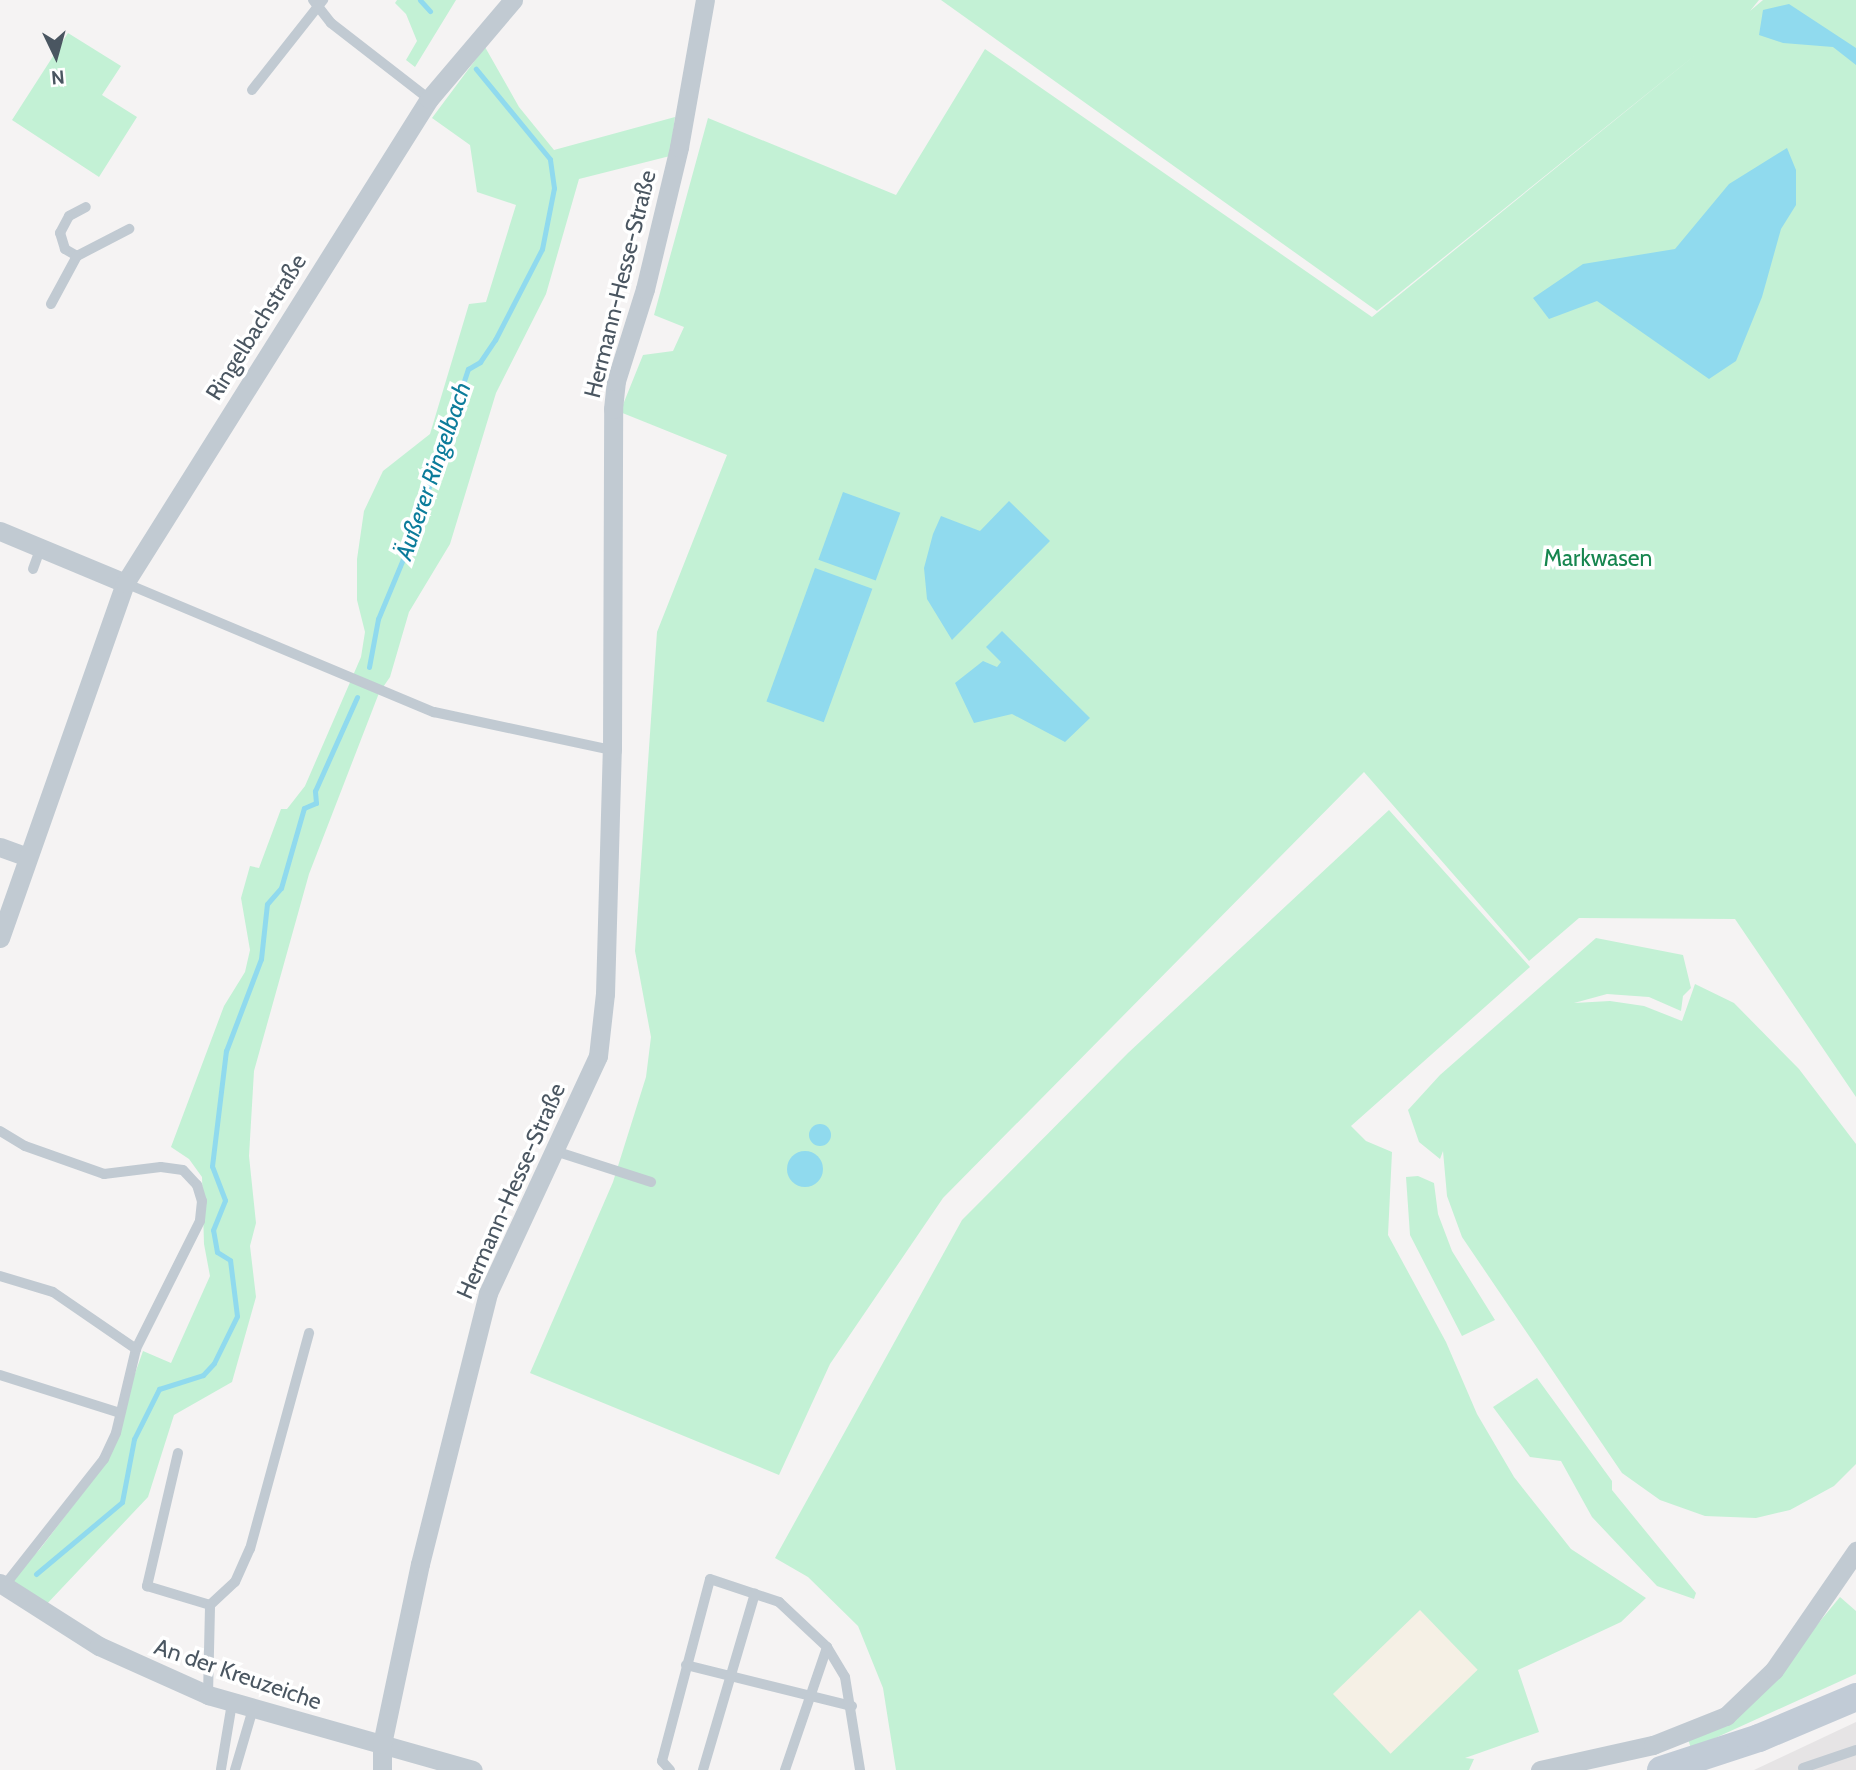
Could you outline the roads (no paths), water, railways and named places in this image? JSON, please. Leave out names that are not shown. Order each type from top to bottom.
[{"type":"main road","points":[[1661,1770],[1759,1738],[1856,1697]]},
{"type":"street","name":"Ringelbachstraße","points":[[0,938],[125,583],[429,99],[513,0]]},
{"type":"street","name":"Hermann-Hesse-Straße","points":[[382,1770],[382,1744],[420,1564],[488,1293],[598,1056],[606,995],[612,750],[610,489],[616,381],[645,289],[679,147],[705,0]]},
{"type":"street","points":[[0,531],[125,583]]},
{"type":"street","points":[[0,847],[27,857]]},
{"type":"street","points":[[1540,1770],[1653,1745],[1726,1716],[1774,1670],[1856,1551]]},
{"type":"street","name":"An der Kreuzeiche","points":[[2,1585],[99,1646],[208,1695],[473,1770]]},
{"type":"lane","points":[[252,90],[317,2],[331,23],[429,99]]},
{"type":"lane","points":[[77,256],[65,248],[60,233],[69,216],[86,207]]},
{"type":"lane","points":[[51,304],[77,256],[129,229]]},
{"type":"lane","points":[[33,569],[41,547]]},
{"type":"lane","points":[[125,583],[434,712],[612,750]]},
{"type":"lane","points":[[0,1131],[25,1146],[104,1174],[161,1167],[183,1170],[197,1185],[200,1221],[136,1349],[53,1292],[0,1276]]},
{"type":"lane","points":[[555,1151],[651,1182]]},
{"type":"lane","points":[[208,1695],[210,1605],[235,1582],[250,1549],[309,1333]]},
{"type":"lane","name":"An der Kreuzeiche","points":[[2,1585],[92,1478],[104,1459],[120,1413],[136,1349]]},
{"type":"lane","points":[[0,1375],[120,1413]]},
{"type":"lane","points":[[178,1453],[146,1586],[210,1605]]},
{"type":"lane","points":[[670,1770],[662,1762],[710,1579],[779,1602],[802,1619],[827,1647],[845,1677],[852,1706],[860,1770]]},
{"type":"lane","points":[[703,1770],[755,1593]]},
{"type":"lane","points":[[785,1770],[808,1695],[827,1647]]},
{"type":"lane","points":[[686,1665],[852,1706]]},
{"type":"lane","points":[[221,1769],[232,1703]]},
{"type":"lane","points":[[235,1770],[253,1709]]},
{"type":"lane","points":[[1803,1768],[1856,1750]]},
{"type":"water","points":[[1789,4],[1856,48],[1856,65],[1833,47],[1783,43],[1759,35],[1763,10]]},
{"type":"water","points":[[1787,148],[1796,170],[1796,205],[1781,229],[1762,297],[1736,361],[1709,379],[1597,301],[1549,319],[1533,298],[1583,264],[1675,249],[1729,184]]},
{"type":"water","points":[[843,492],[900,513],[876,581],[818,560]]},
{"type":"water","points":[[1009,501],[1050,541],[952,640],[927,599],[924,568],[933,534],[941,516],[980,531]]},
{"type":"water","points":[[815,568],[872,589],[824,722],[766,701]]},
{"type":"water","points":[[1002,631],[1090,718],[1065,742],[1012,714],[974,723],[955,683],[983,661],[997,667],[1001,662],[986,647]]},
{"type":"water","points":[[816,1124],[824,1124],[831,1131],[831,1139],[824,1146],[816,1146],[809,1139],[809,1131]]},
{"type":"water","points":[[805,1151],[817,1157],[823,1169],[817,1181],[805,1187],[793,1181],[787,1169],[793,1157]]},
{"type":"waterway","name":"Äußerer Ringelbach","points":[[420,0],[430,11]]},
{"type":"waterway","name":"Äußerer Ringelbach","points":[[369,667],[378,619],[413,535],[468,369],[480,362],[495,340],[542,249],[554,188],[550,159],[476,69]]},
{"type":"waterway","name":"Äußerer Ringelbach","points":[[36,1574],[122,1502],[134,1439],[159,1389],[203,1375],[214,1363],[237,1316],[230,1260],[217,1252],[213,1230],[225,1200],[212,1166],[226,1051],[261,959],[267,904],[281,888],[304,808],[316,803],[315,791],[357,697]]},
{"type":"park label","name":"Markwasen","points":[[1598,558]]}]
